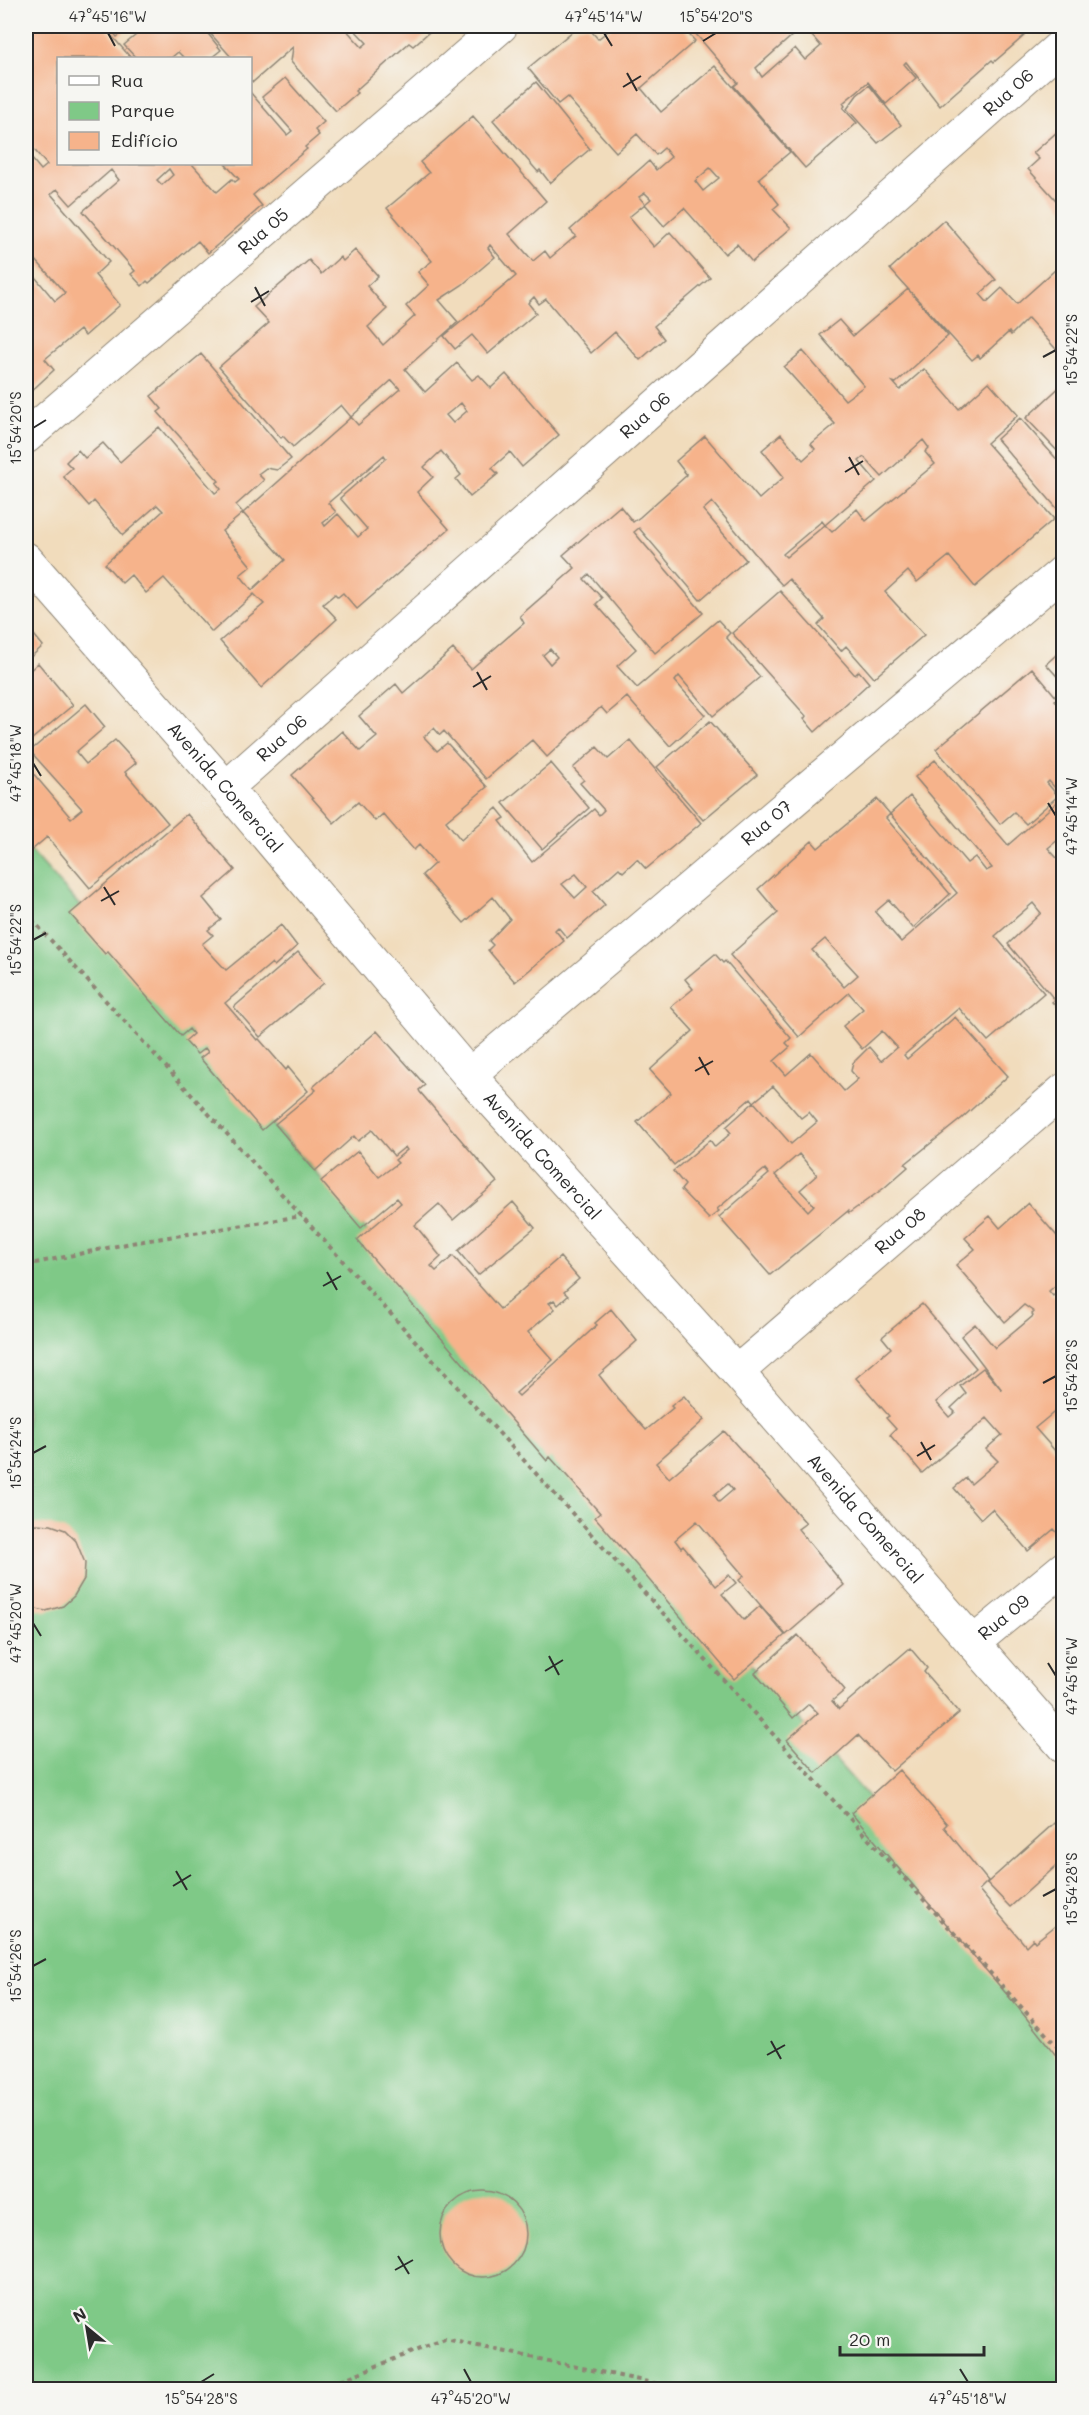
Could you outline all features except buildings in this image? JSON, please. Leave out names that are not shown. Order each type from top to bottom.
[{"type":"street","name":"Rua 05","points":[[26,437],[501,26]]},
{"type":"street","name":"Rua 06","points":[[226,788],[1064,43]]},
{"type":"street","name":"Avenida Comercial","points":[[26,558],[226,788],[469,1074],[737,1372],[1064,1747]]},
{"type":"street","name":"Rua 07","points":[[469,1074],[1064,571]]},
{"type":"street","name":"Rua 08","points":[[737,1372],[1064,1090]]},
{"type":"street","name":"Rua 09","points":[[973,1643],[1064,1568]]},
{"type":"path","points":[[26,913],[1064,2054]]},
{"type":"path","points":[[26,1265],[131,1243],[302,1216]]},
{"type":"path","points":[[316,2390],[445,2339],[686,2390]]},
{"type":"green space","points":[[26,845],[886,1817],[1063,2027],[1063,2389],[26,2389]]}]
